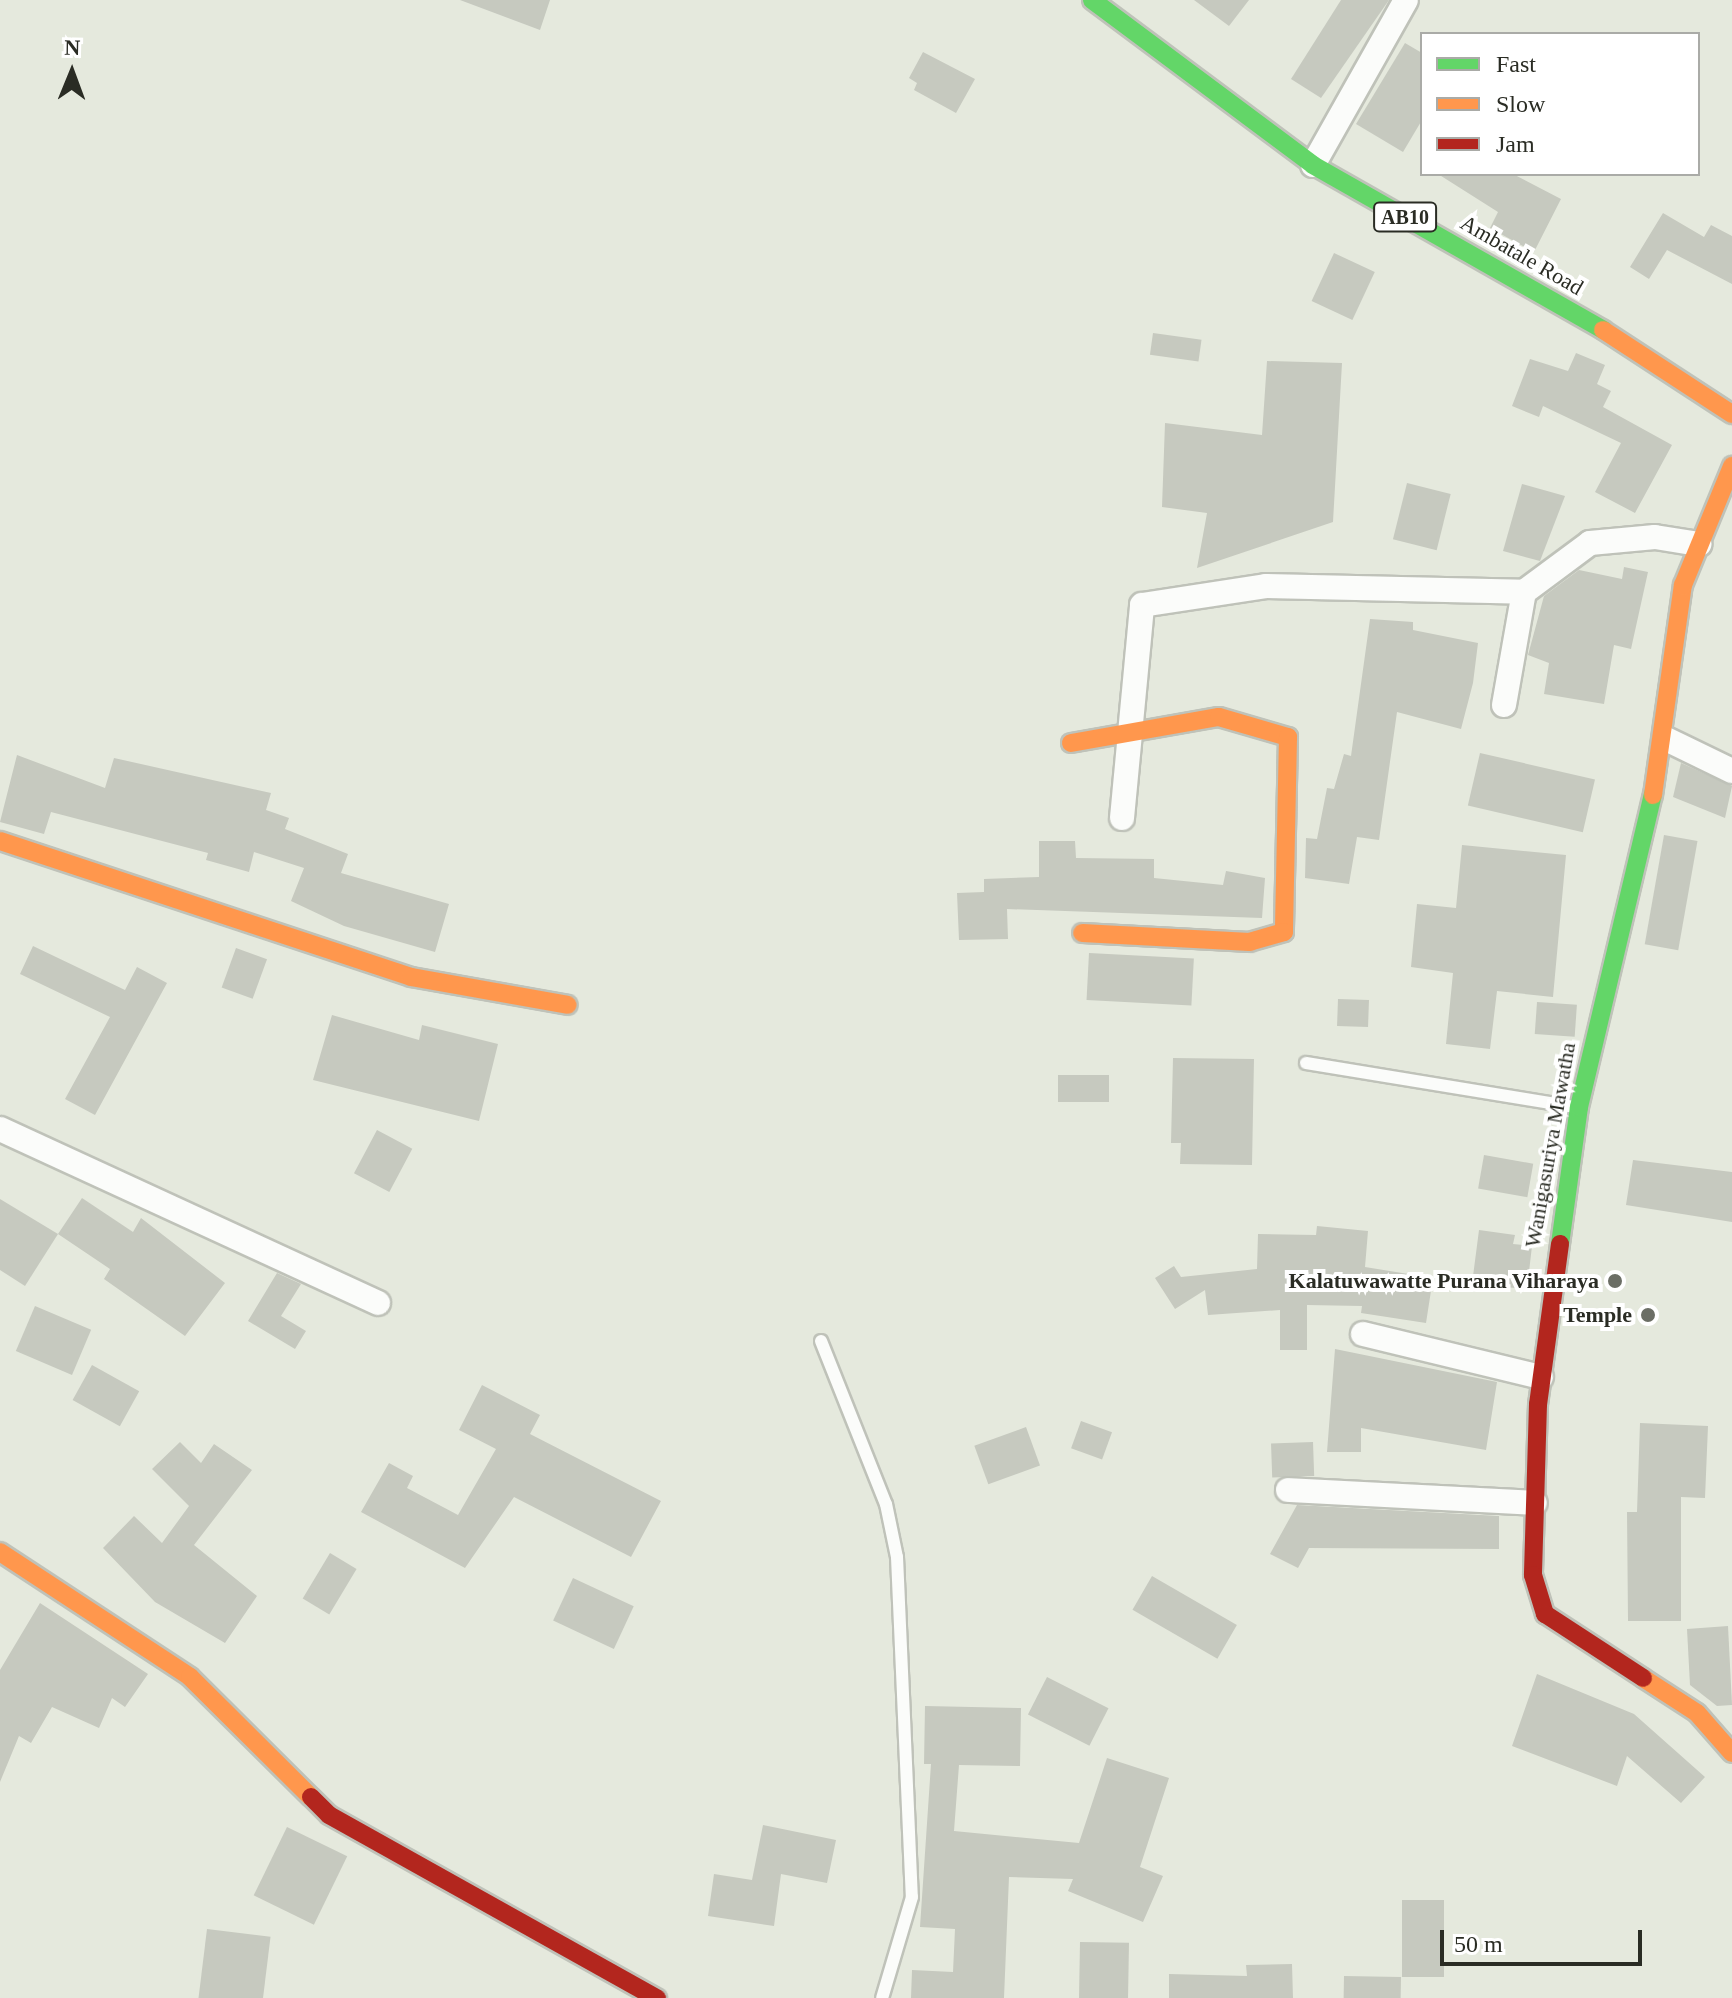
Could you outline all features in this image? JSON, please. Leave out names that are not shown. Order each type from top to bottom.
[{"type":"street","name":"Ambatale Road","points":[[1092,0],[1313,165],[1560,303],[1732,414]]},
{"type":"street","points":[[1313,165],[1406,0]]},
{"type":"street","name":"Wanigasuriya Mawatha","points":[[1732,466],[1699,544],[1670,655],[1666,739],[1579,1107],[1541,1377],[1535,1503],[1538,1605],[1697,1713],[1732,1753]]},
{"type":"street","points":[[1122,818],[1126,738],[1142,605],[1266,586],[1524,592],[1590,543],[1655,537],[1699,544]]},
{"type":"street","points":[[1504,705],[1524,592]]},
{"type":"street","points":[[1071,743],[1126,738],[1219,717],[1288,737],[1284,932],[1250,942],[1082,933]]},
{"type":"street","points":[[1666,739],[1732,771]]},
{"type":"street","points":[[0,841],[411,977],[568,1005]]},
{"type":"street","points":[[0,1129],[378,1303]]},
{"type":"street","points":[[1363,1334],[1541,1377]]},
{"type":"street","points":[[1288,1490],[1535,1503]]},
{"type":"street","points":[[0,1552],[190,1677],[329,1815],[657,1998]]},
{"type":"lane","points":[[1306,1063],[1579,1107]]},
{"type":"lane","points":[[821,1341],[886,1504],[897,1557],[912,1882],[902,1947],[882,1998]]},
{"type":"building","points":[[460,0],[550,0],[540,30]]},
{"type":"building","points":[[1194,0],[1249,0],[1229,26]]},
{"type":"building","points":[[1341,0],[1389,0],[1321,98],[1291,79]]},
{"type":"building","points":[[1405,43],[1420,52],[1420,123],[1403,152],[1356,124]]},
{"type":"building","points":[[923,52],[975,79],[956,113],[914,90],[917,83],[909,78]]},
{"type":"building","points":[[1441,176],[1517,176],[1561,199],[1534,252],[1490,228],[1498,212]]},
{"type":"building","points":[[1663,213],[1704,237],[1711,225],[1732,236],[1732,284],[1667,250],[1649,279],[1630,267]]},
{"type":"building","points":[[1334,253],[1375,272],[1352,320],[1312,301]]},
{"type":"building","points":[[1153,333],[1202,340],[1198,362],[1150,355]]},
{"type":"building","points":[[1576,353],[1605,365],[1597,384],[1611,391],[1603,407],[1672,445],[1635,513],[1595,492],[1621,443],[1543,406],[1539,417],[1512,406],[1530,359],[1568,371]]},
{"type":"building","points":[[1267,361],[1342,363],[1333,522],[1197,568],[1207,513],[1162,507],[1165,423],[1262,435]]},
{"type":"building","points":[[1407,483],[1451,494],[1437,550],[1393,539]]},
{"type":"building","points":[[1522,484],[1565,496],[1540,561],[1503,551]]},
{"type":"building","points":[[1624,567],[1648,572],[1631,649],[1614,645],[1604,704],[1544,694],[1549,663],[1528,655],[1544,596],[1579,570],[1622,579]]},
{"type":"building","points":[[1370,619],[1413,622],[1413,630],[1478,643],[1473,683],[1461,729],[1397,712],[1379,840],[1357,837],[1349,884],[1305,878],[1306,838],[1317,839],[1327,788],[1334,789],[1344,754],[1351,756]]},
{"type":"building","points":[[1480,753],[1595,780],[1583,832],[1468,806]]},
{"type":"building","points":[[17,755],[105,788],[114,758],[271,793],[266,810],[289,818],[285,829],[348,854],[341,873],[449,904],[435,952],[344,926],[291,901],[304,868],[254,852],[249,872],[206,860],[208,853],[51,812],[44,834],[0,822]]},
{"type":"building","points":[[1681,763],[1732,786],[1725,818],[1673,797]]},
{"type":"building","points":[[1664,835],[1697,841],[1678,950],[1645,944]]},
{"type":"building","points":[[1039,841],[1075,841],[1076,858],[1154,859],[1154,878],[1223,885],[1226,871],[1265,878],[1262,918],[1007,909],[1008,939],[959,940],[957,893],[984,892],[984,879],[1039,877]]},
{"type":"building","points":[[1462,845],[1566,855],[1553,997],[1497,991],[1490,1049],[1446,1044],[1453,973],[1411,967],[1417,904],[1456,908]]},
{"type":"building","points":[[33,946],[125,990],[137,967],[167,983],[95,1115],[65,1099],[110,1017],[20,974]]},
{"type":"building","points":[[236,948],[267,959],[253,999],[222,987]]},
{"type":"building","points":[[1089,953],[1194,958],[1191,1005],[1087,1000]]},
{"type":"building","points":[[1338,999],[1369,1000],[1368,1027],[1337,1026]]},
{"type":"building","points":[[1537,1002],[1577,1005],[1575,1037],[1535,1034]]},
{"type":"building","points":[[332,1015],[419,1040],[422,1025],[498,1044],[479,1121],[313,1080]]},
{"type":"building","points":[[1173,1058],[1254,1059],[1252,1165],[1180,1164],[1181,1143],[1171,1143]]},
{"type":"building","points":[[1058,1075],[1109,1075],[1109,1102],[1058,1102]]},
{"type":"building","points":[[377,1130],[412,1149],[389,1192],[354,1173]]},
{"type":"building","points":[[1484,1155],[1533,1164],[1527,1197],[1478,1188]]},
{"type":"building","points":[[1633,1160],[1732,1172],[1732,1222],[1626,1205]]},
{"type":"building","points":[[82,1198],[133,1232],[141,1218],[225,1283],[185,1336],[104,1279],[110,1269],[58,1234]]},
{"type":"building","points":[[0,1199],[58,1234],[25,1286],[0,1270]]},
{"type":"building","points":[[1317,1226],[1368,1231],[1365,1267],[1433,1278],[1426,1323],[1361,1313],[1362,1306],[1307,1305],[1307,1350],[1280,1350],[1280,1310],[1208,1315],[1205,1290],[1175,1309],[1155,1278],[1174,1266],[1181,1277],[1257,1269],[1258,1234],[1316,1235]]},
{"type":"building","points":[[1479,1230],[1515,1235],[1513,1244],[1532,1246],[1527,1289],[1472,1284]]},
{"type":"building","points":[[277,1273],[301,1284],[281,1316],[306,1331],[295,1349],[248,1321]]},
{"type":"building","points":[[35,1306],[91,1330],[72,1375],[16,1351]]},
{"type":"building","points":[[1335,1349],[1497,1382],[1486,1450],[1361,1428],[1361,1452],[1327,1452]]},
{"type":"building","points":[[92,1365],[139,1391],[120,1426],[73,1400]]},
{"type":"building","points":[[482,1385],[540,1415],[530,1434],[661,1501],[631,1557],[514,1497],[465,1568],[361,1512],[389,1463],[413,1476],[407,1488],[458,1515],[496,1449],[459,1430]]},
{"type":"building","points":[[1081,1421],[1112,1432],[1102,1460],[1071,1448]]},
{"type":"building","points":[[1640,1423],[1708,1426],[1705,1498],[1681,1497],[1681,1621],[1628,1621],[1627,1512],[1637,1512]]},
{"type":"building","points":[[1026,1427],[1040,1466],[988,1484],[974,1446]]},
{"type":"building","points":[[180,1442],[201,1463],[214,1444],[252,1470],[194,1545],[257,1596],[225,1643],[155,1602],[103,1548],[134,1516],[162,1543],[189,1506],[152,1469]]},
{"type":"building","points":[[1313,1442],[1314,1476],[1272,1477],[1271,1443]]},
{"type":"building","points":[[1297,1505],[1499,1516],[1499,1549],[1309,1548],[1298,1568],[1270,1554]]},
{"type":"building","points":[[330,1553],[357,1569],[329,1614],[303,1598]]},
{"type":"building","points":[[1152,1576],[1237,1625],[1217,1659],[1132,1610]]},
{"type":"building","points":[[573,1578],[634,1606],[614,1649],[553,1621]]},
{"type":"building","points":[[40,1603],[148,1674],[125,1707],[112,1698],[99,1728],[52,1707],[31,1743],[19,1736],[0,1782],[0,1670]]},
{"type":"building","points":[[1728,1626],[1732,1705],[1717,1706],[1690,1685],[1687,1629]]},
{"type":"building","points":[[1537,1674],[1634,1714],[1705,1777],[1681,1803],[1627,1756],[1617,1786],[1512,1746]]},
{"type":"building","points":[[1047,1677],[1108,1708],[1089,1746],[1028,1714]]},
{"type":"building","points":[[925,1706],[1021,1708],[1020,1766],[959,1765],[954,1831],[1079,1843],[1107,1758],[1169,1778],[1140,1867],[1163,1876],[1143,1922],[1068,1891],[1073,1879],[1009,1877],[1004,1998],[911,1998],[912,1970],[953,1972],[955,1929],[920,1927],[931,1764],[924,1764]]},
{"type":"building","points":[[763,1825],[836,1840],[827,1883],[781,1874],[774,1926],[708,1916],[714,1874],[752,1880]]},
{"type":"building","points":[[287,1827],[347,1856],[314,1925],[254,1895]]},
{"type":"building","points":[[1402,1900],[1444,1900],[1444,1977],[1402,1977]]},
{"type":"building","points":[[207,1929],[271,1937],[263,1998],[199,1998]]},
{"type":"building","points":[[1080,1942],[1129,1943],[1128,1998],[1079,1998]]},
{"type":"building","points":[[1292,1964],[1293,1998],[1169,1998],[1169,1974],[1247,1976],[1246,1965]]},
{"type":"building","points":[[1344,1976],[1401,1977],[1401,1998],[1344,1998]]},
{"type":"traffic: fast","points":[[1092,0],[1313,165],[1603,330]]},
{"type":"traffic: fast","points":[[1560,1244],[1579,1107],[1653,795]]},
{"type":"traffic: slow","points":[[1603,330],[1732,414]]},
{"type":"traffic: slow","points":[[1653,795],[1683,585],[1732,466]]},
{"type":"traffic: slow","points":[[1071,743],[1219,717],[1288,737],[1284,932],[1250,942],[1082,933]]},
{"type":"traffic: slow","points":[[0,841],[411,977],[568,1005]]},
{"type":"traffic: slow","points":[[0,1552],[190,1677],[311,1797]]},
{"type":"traffic: slow","points":[[1643,1678],[1697,1713],[1732,1753]]},
{"type":"traffic: jam","points":[[1560,1244],[1538,1404],[1533,1575],[1545,1614],[1643,1678]]},
{"type":"traffic: jam","points":[[311,1797],[329,1815],[657,1998]]},
{"type":"place","name":"Kalatuwawatte Purana Viharaya","points":[[1615,1281]]},
{"type":"place","name":"Temple","points":[[1648,1315]]}]
